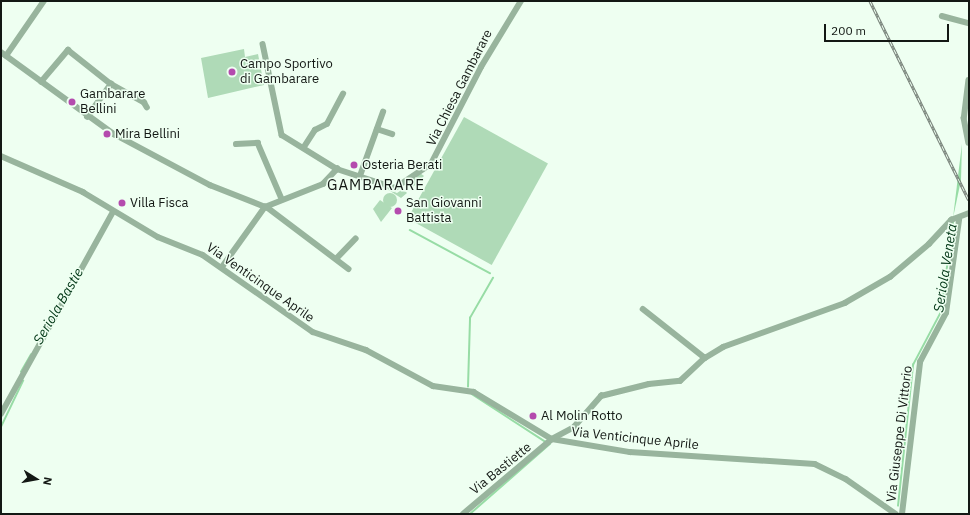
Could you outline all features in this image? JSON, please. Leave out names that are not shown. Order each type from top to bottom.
[{"type":"street","points":[[44,1],[4,54],[87,116],[159,160],[265,207],[348,269]]},
{"type":"street","name":"Via Chiesa Gambarare","points":[[263,44],[281,131],[337,169],[398,188],[435,159],[480,67],[521,1]]},
{"type":"street","points":[[942,16],[969,24]]},
{"type":"street","points":[[41,82],[68,50],[111,84],[144,102],[147,107]]},
{"type":"street","points":[[969,80],[967,118],[969,143]]},
{"type":"street","points":[[87,116],[111,84]]},
{"type":"street","points":[[304,147],[315,130],[327,124],[343,94]]},
{"type":"street","points":[[360,176],[383,112]]},
{"type":"street","points":[[377,129],[392,134]]},
{"type":"street","points":[[236,144],[258,143],[282,199]]},
{"type":"street","name":"Via Venticinque Aprile","points":[[1,156],[83,192],[113,212],[158,237],[199,252],[313,332],[366,350],[433,386],[474,392],[552,440],[630,452],[815,464],[846,479],[896,514]]},
{"type":"street","points":[[222,268],[265,207],[323,184],[337,169]]},
{"type":"street","points":[[1,414],[113,212]]},
{"type":"street","points":[[958,219],[969,213]]},
{"type":"street","name":"Via Bastiette","points":[[462,514],[552,440],[580,422],[601,396],[649,384],[680,381],[705,358],[735,342],[856,298],[909,262],[951,220],[958,219]]},
{"type":"street","name":"Via Giuseppe Di Vittorio","points":[[902,514],[919,366],[946,313],[958,219]]},
{"type":"street","points":[[336,259],[355,239]]},
{"type":"street","points":[[643,309],[705,358]]},
{"type":"shaded area","name":"Campo Sportivo di Gambarare","points":[[244,49],[245,57],[258,54],[264,85],[208,98],[201,58]]},
{"type":"shaded area","points":[[464,117],[548,164],[492,265],[408,218]]},
{"type":"shaded area","points":[[962,144],[961,180],[953,218],[959,168]]},
{"type":"shaded area","points":[[420,173],[424,176],[412,188],[407,185]]},
{"type":"shaded area","points":[[387,189],[397,193],[403,189],[407,193],[401,198]]},
{"type":"shaded area","points":[[390,193],[395,195],[397,200],[395,205],[390,207],[385,205],[383,200],[385,195]]},
{"type":"shaded area","points":[[380,200],[392,208],[381,222],[373,209]]},
{"type":"waterway","name":"Seriola Veneta","points":[[898,506],[913,365],[941,312],[953,222]]},
{"type":"waterway","points":[[410,230],[490,273]]},
{"type":"waterway","points":[[468,387],[470,318],[493,278]]},
{"type":"waterway","name":"Seriola Bastie","points":[[21,372],[31,355]]},
{"type":"waterway","name":"Seriola Bastie","points":[[1,427],[23,381]]},
{"type":"waterway","points":[[472,394],[546,442]]},
{"type":"waterway","points":[[470,514],[550,444]]},
{"type":"railway","points":[[870,1],[969,200]]},
{"type":"place","name":"Campo Sportivo di Gambarare","points":[[232,72]]},
{"type":"place","name":"Gambarare Bellini","points":[[72,102]]},
{"type":"place","name":"Mira Bellini","points":[[107,134]]},
{"type":"place","name":"Osteria Berati","points":[[354,165]]},
{"type":"place","name":"Villa Fisca","points":[[122,203]]},
{"type":"place","name":"San Giovanni Battista","points":[[398,211]]},
{"type":"place","name":"Al Molin Rotto","points":[[533,416]]},
{"type":"district","name":"GAMBARARE","points":[[376,185]]}]
